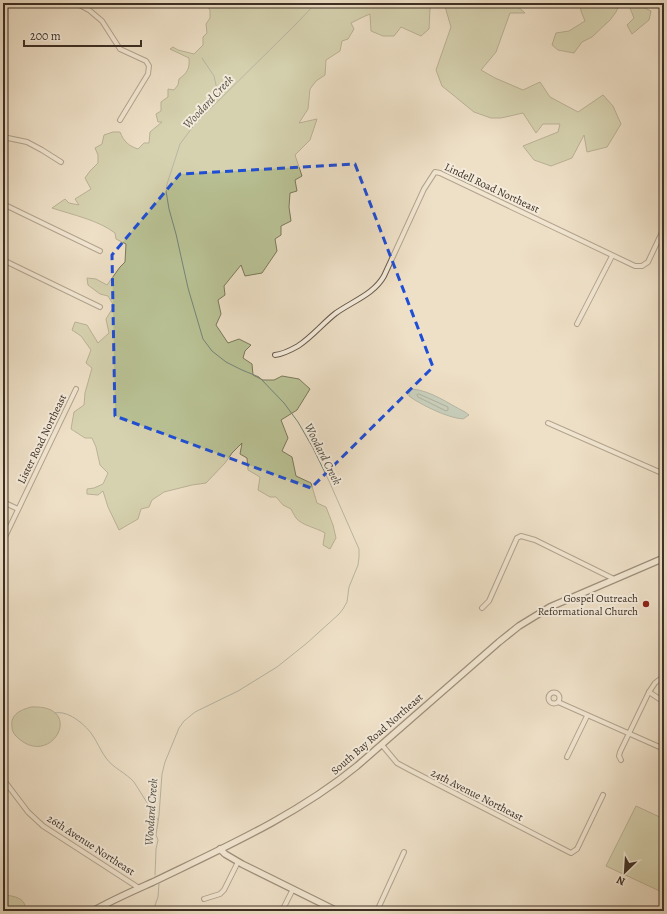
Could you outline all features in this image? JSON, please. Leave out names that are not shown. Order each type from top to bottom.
[{"type":"street","points":[[76,3],[89,10],[102,21],[120,48],[146,61],[149,66],[148,74],[120,120]]},
{"type":"street","points":[[3,137],[27,142],[61,162]]},
{"type":"street","name":"Lindell Road Northeast","points":[[275,355],[286,352],[300,344],[336,314],[376,287],[384,276],[424,189],[435,172],[440,173],[635,266],[644,265],[650,259],[664,228]]},
{"type":"street","points":[[3,204],[100,251]]},
{"type":"street","points":[[578,324],[612,256]]},
{"type":"street","points":[[3,260],[100,306]]},
{"type":"street","name":"Lister Road Northeast","points":[[3,541],[76,389]]},
{"type":"street","points":[[548,423],[664,474]]},
{"type":"street","points":[[3,502],[18,509]]},
{"type":"street","points":[[482,608],[489,601],[517,538],[521,536],[535,540],[614,579]]},
{"type":"street","name":"South Bay Road Northeast","points":[[93,911],[272,823],[306,804],[338,781],[382,745],[487,652],[519,626],[550,607],[664,558]]},
{"type":"street","points":[[621,760],[619,756],[620,752],[649,692],[655,683],[664,676]]},
{"type":"street","points":[[649,692],[664,702]]},
{"type":"street","points":[[558,702],[664,749]]},
{"type":"street","points":[[567,757],[587,716]]},
{"type":"street","name":"24th Avenue Northeast","points":[[382,745],[397,762],[410,770],[571,853],[577,849],[603,795]]},
{"type":"street","name":"26th Avenue Northeast","points":[[3,779],[28,812],[43,826],[139,888]]},
{"type":"street","points":[[220,849],[238,862],[337,911]]},
{"type":"street","points":[[377,911],[404,852]]},
{"type":"street","points":[[204,899],[220,894],[224,890],[238,862]]},
{"type":"street","points":[[282,911],[293,889]]},
{"type":"highlighted area","points":[[355,164],[433,367],[311,488],[115,416],[112,255],[180,174]]},
{"type":"green space","points":[[205,3],[432,3],[430,9],[429,29],[421,36],[401,27],[394,36],[383,36],[371,31],[370,14],[351,23],[354,29],[348,39],[342,41],[340,51],[326,60],[325,75],[316,81],[310,89],[308,109],[299,123],[317,119],[310,140],[295,155],[302,176],[295,180],[297,191],[290,193],[289,207],[291,221],[281,226],[281,235],[275,239],[277,251],[262,273],[245,276],[241,265],[224,286],[225,295],[218,300],[221,314],[216,325],[228,343],[239,339],[251,345],[245,351],[243,358],[252,364],[253,375],[263,380],[274,380],[282,376],[299,379],[310,389],[297,410],[281,420],[288,438],[282,451],[292,457],[296,476],[311,483],[317,503],[326,507],[336,538],[330,549],[323,545],[325,533],[302,523],[296,518],[291,509],[283,505],[276,497],[270,497],[258,490],[260,477],[248,470],[247,458],[240,454],[242,443],[206,483],[164,492],[152,500],[149,507],[141,509],[138,519],[119,530],[108,507],[103,491],[98,495],[87,494],[87,489],[103,484],[108,473],[100,465],[96,447],[92,438],[85,438],[71,429],[74,412],[84,405],[85,393],[92,368],[86,363],[91,350],[81,336],[72,330],[75,322],[87,325],[98,343],[109,333],[106,319],[114,306],[108,296],[100,294],[88,285],[87,278],[96,279],[107,285],[125,262],[126,244],[116,239],[115,233],[108,228],[85,218],[52,208],[65,199],[69,203],[79,205],[75,199],[91,189],[85,178],[98,163],[98,155],[95,148],[102,144],[104,135],[113,132],[120,132],[127,143],[138,149],[144,143],[149,143],[150,132],[162,122],[158,122],[156,114],[161,111],[161,102],[168,97],[168,89],[174,90],[178,85],[179,79],[186,73],[189,65],[189,58],[170,49],[173,47],[178,50],[194,54],[203,45],[203,37],[207,33],[206,24],[210,18],[210,10]]},
{"type":"green space","points":[[444,3],[516,3],[516,5],[525,13],[510,13],[496,52],[481,70],[495,78],[523,90],[540,82],[550,97],[578,112],[603,95],[613,106],[621,124],[607,147],[587,152],[584,135],[572,158],[551,166],[534,160],[523,146],[558,132],[560,124],[543,124],[536,133],[523,113],[501,118],[491,118],[474,112],[442,86],[436,70],[451,27]]},
{"type":"green space","points":[[580,3],[620,3],[610,20],[592,37],[582,42],[574,53],[558,50],[552,45],[556,33],[569,31],[585,21]]},
{"type":"green space","points":[[628,3],[647,3],[645,8],[651,11],[649,20],[632,34],[627,25],[634,18]]},
{"type":"green space","points":[[31,707],[48,709],[57,715],[60,725],[58,734],[50,742],[40,746],[28,745],[15,735],[12,729],[14,716],[20,711]]},
{"type":"green space","points":[[636,806],[664,819],[664,893],[606,866]]},
{"type":"green space","points":[[4,895],[16,897],[22,900],[26,907],[26,911],[3,911]]},
{"type":"water","points":[[412,389],[433,395],[469,415],[463,419],[435,410],[409,396],[409,392]]},
{"type":"waterway","name":"Woodard Creek","points":[[155,875],[156,849],[158,840],[156,835],[162,774],[165,762],[179,728],[184,721],[195,712],[238,691],[277,667],[307,643],[339,614],[347,602],[349,587],[358,565],[359,549],[329,481],[298,422],[284,403],[259,377],[226,362],[212,351],[203,339],[188,288],[166,191],[180,144],[195,124],[316,3]]},
{"type":"waterway","points":[[202,58],[214,76],[219,99]]},
{"type":"waterway","points":[[55,713],[65,714],[75,718],[88,729],[109,762],[134,782],[158,820]]},
{"type":"waterway","name":"Woodard Creek","points":[[153,911],[158,897],[159,884]]},
{"type":"place","name":"Gospel Outreach Reformational Church","points":[[646,604]]}]
